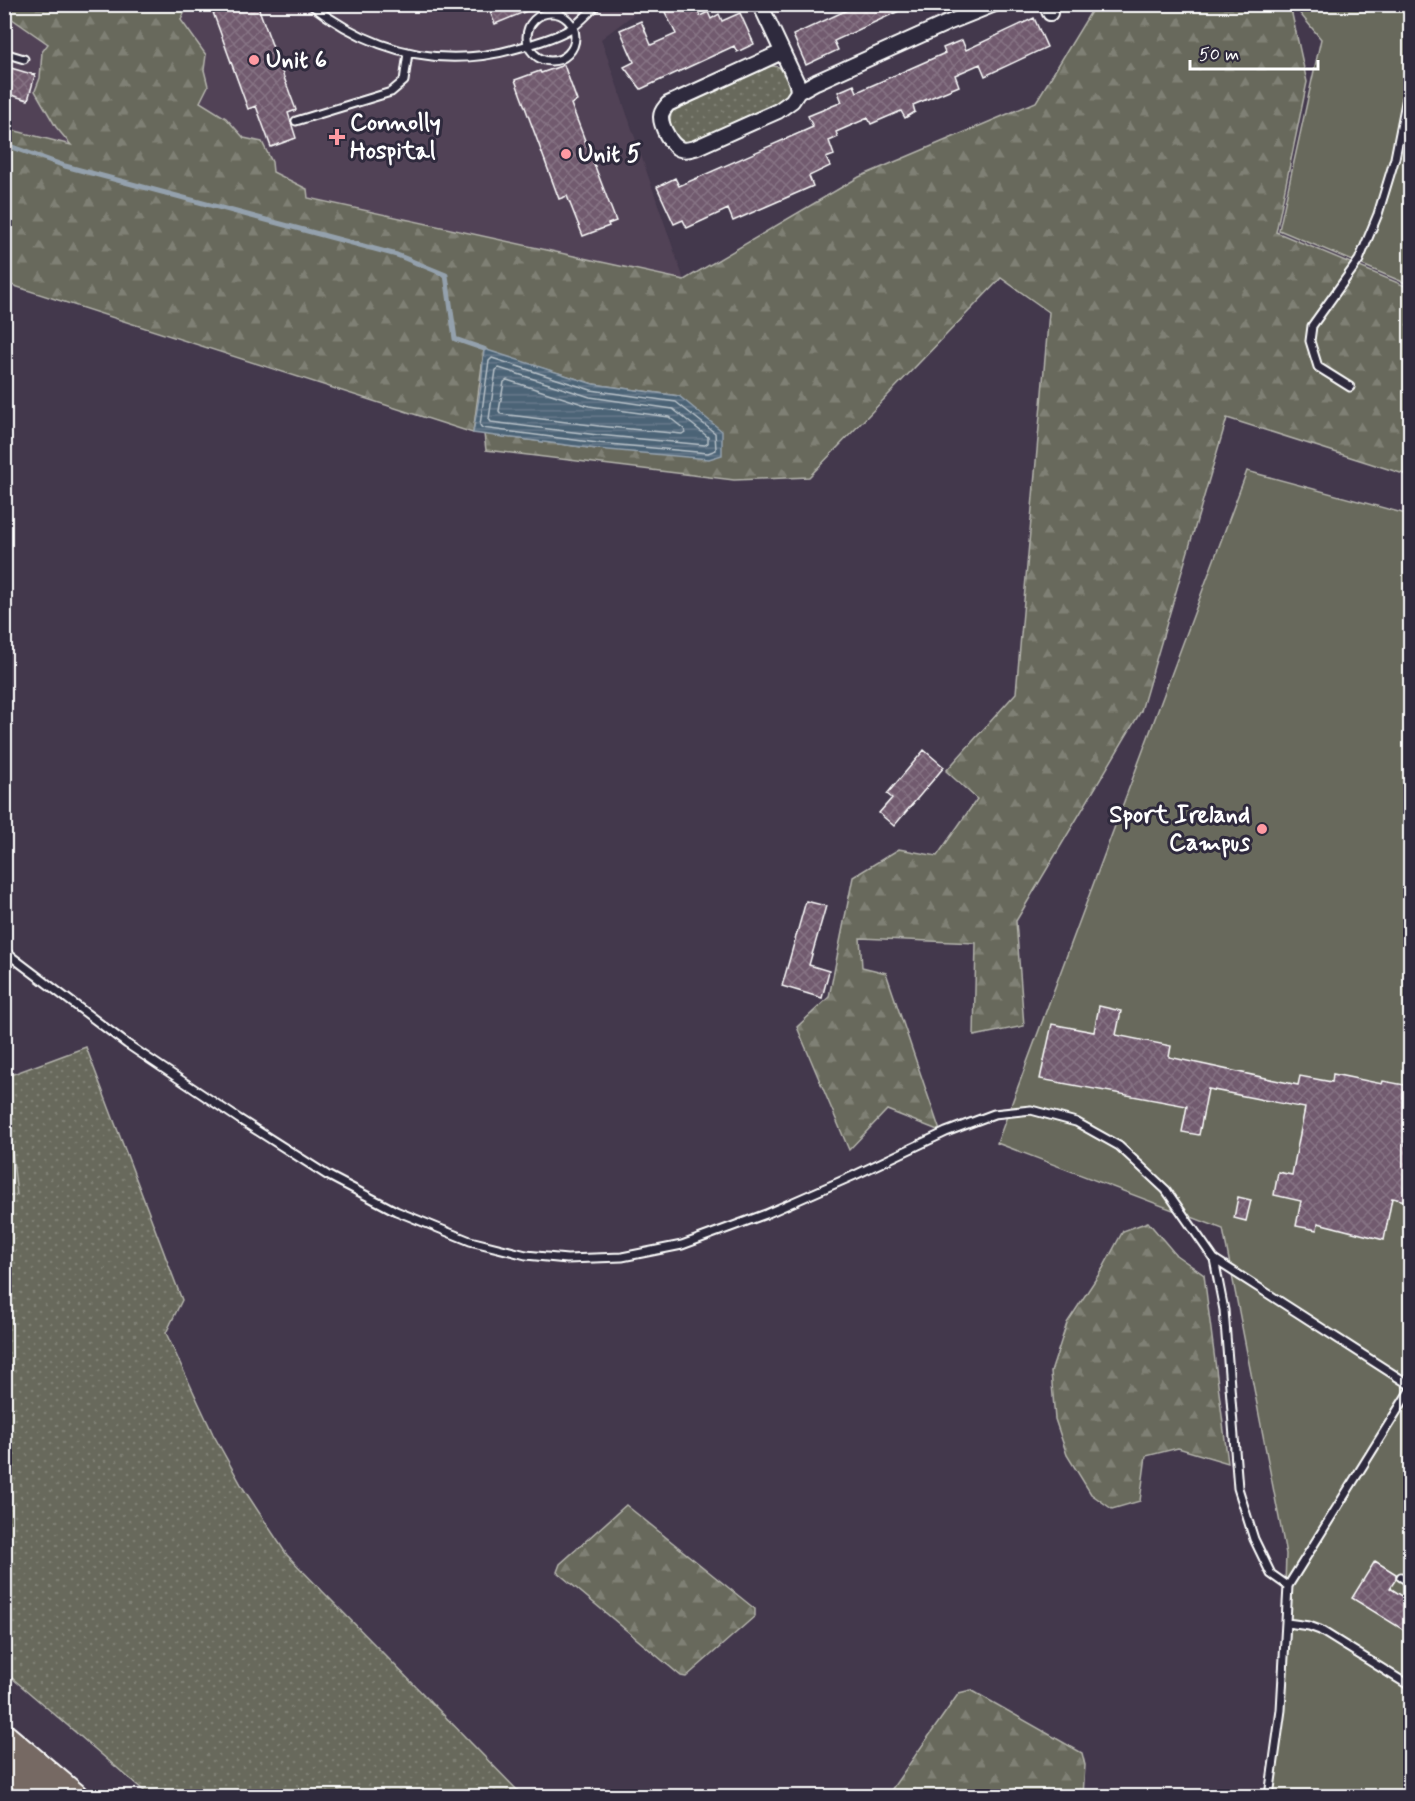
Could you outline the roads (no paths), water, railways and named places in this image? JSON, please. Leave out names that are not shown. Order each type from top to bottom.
[{"type":"highway","points":[[4,1737],[74,1797]]},
{"type":"highway","points":[[4,1763],[43,1797]]},
{"type":"highway","points":[[4,1776],[29,1797]]},
{"type":"street","points":[[760,4],[797,83],[798,92]]},
{"type":"street","points":[[782,52],[668,105],[663,110],[662,122],[673,144],[686,150],[695,148],[778,111],[798,92],[816,82],[995,4]]},
{"type":"lane","points":[[310,4],[373,43],[408,53],[444,58],[498,54],[546,40],[572,28],[598,4]]},
{"type":"lane","points":[[554,14],[568,21],[572,28],[574,43],[566,55],[559,59],[552,61],[537,57],[528,45],[528,29],[538,17],[554,14]]},
{"type":"lane","points":[[4,53],[24,59]]},
{"type":"lane","points":[[296,121],[392,92],[404,81],[408,53]]},
{"type":"lane","points":[[1350,387],[1318,367],[1310,341],[1312,326],[1359,260],[1378,214],[1395,159],[1410,82]]},
{"type":"lane","points":[[4,951],[127,1044],[238,1119],[327,1175],[417,1220],[470,1241],[526,1255],[567,1259],[622,1257],[682,1245],[766,1214],[946,1132],[994,1114],[1031,1110],[1076,1122],[1119,1146],[1166,1190],[1214,1259],[1410,1385]]},
{"type":"lane","points":[[1214,1259],[1224,1310],[1238,1488],[1254,1539],[1271,1574],[1288,1586]]},
{"type":"lane","points":[[1269,1797],[1281,1710],[1288,1586],[1410,1390]]},
{"type":"lane","points":[[1401,1577],[1410,1582]]},
{"type":"lane","points":[[1287,1623],[1320,1630],[1407,1684],[1410,1678]]},
{"type":"water","points":[[484,349],[593,384],[679,396],[722,431],[722,455],[709,459],[597,449],[473,433],[481,386]]},
{"type":"waterway","points":[[4,144],[65,166],[397,255],[446,275],[455,339],[484,349]]},
{"type":"place","name":"Unit 6","points":[[254,60]]},
{"type":"place","name":"Connolly Hospital","points":[[337,137]]},
{"type":"place","name":"Unit 5","points":[[566,154]]},
{"type":"place","name":"Sport Ireland Campus","points":[[1262,829]]}]
